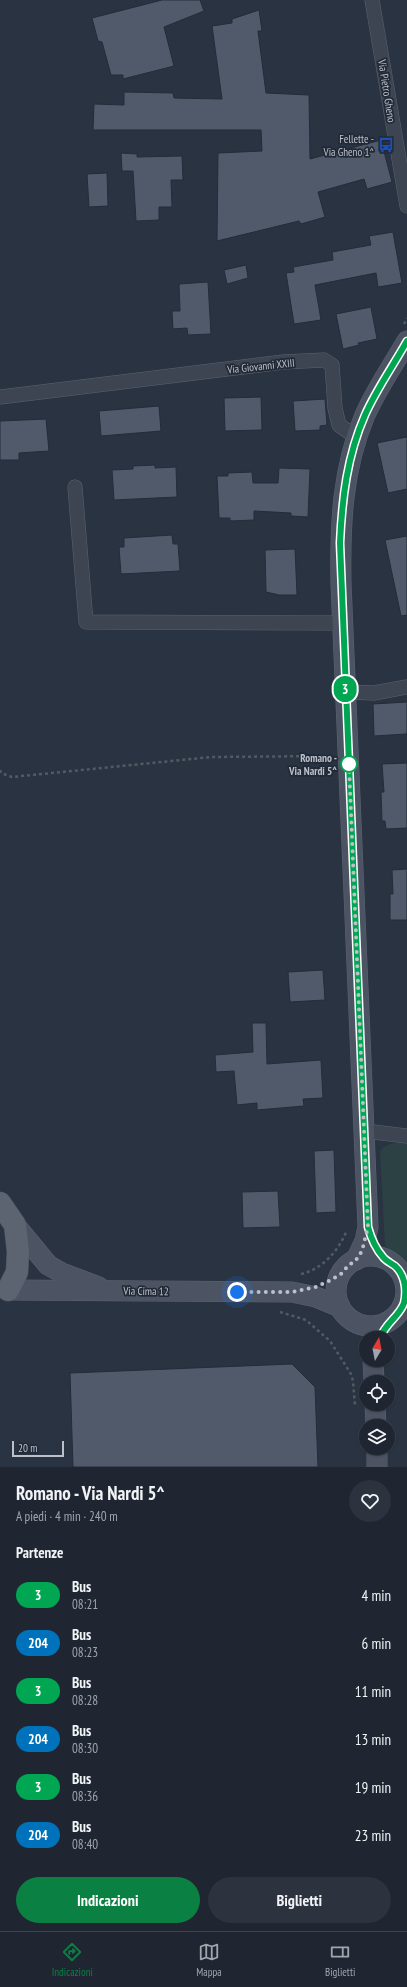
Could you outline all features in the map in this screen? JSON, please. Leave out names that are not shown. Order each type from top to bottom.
[{"type":"main road","points":[[293,1283],[316,1287],[341,1274],[356,1260],[362,1251],[358,1226],[365,1131],[345,692],[340,551],[341,520],[347,475],[356,437],[365,414],[407,341]]},
{"type":"main road","points":[[0,1203],[15,1225],[48,1265],[62,1273],[110,1291]]},
{"type":"main road","points":[[3,1286],[17,1272],[18,1252],[15,1225]]},
{"type":"main road","points":[[358,1226],[372,1241],[384,1259],[396,1267],[406,1281],[406,1303],[384,1330]]},
{"type":"main road","points":[[356,1260],[372,1257],[384,1259]]},
{"type":"main road","points":[[341,1274],[337,1290],[347,1314],[360,1331]]},
{"type":"main road","points":[[293,1283],[368,1326],[382,1324],[384,1330]]},
{"type":"main road","name":"Via Cima 12","points":[[3,1286],[110,1291],[293,1283]]},
{"type":"main road","points":[[377,1455],[377,1467]]},
{"type":"street","name":"Via Pietro Gheno","points":[[372,0],[407,206]]},
{"type":"street","name":"Via Giovanni XXIII","points":[[0,397],[283,362],[324,360],[332,365],[335,408],[339,425],[356,437]]},
{"type":"street","points":[[75,487],[86,622],[343,623]]},
{"type":"street","points":[[345,692],[374,693],[407,687]]},
{"type":"street","points":[[365,1131],[407,1136]]},
{"type":"path","points":[[0,770],[1,772],[12,777],[211,757],[348,756]]},
{"type":"path","points":[[293,1283],[328,1259],[358,1226]]},
{"type":"path","points":[[273,1310],[306,1320],[330,1341],[353,1381],[355,1410]]},
{"type":"green space","points":[[407,1142],[407,1269],[398,1257],[385,1246],[380,1151],[385,1146]]},
{"type":"building","points":[[162,0],[200,0],[204,11],[164,27],[174,66],[123,79],[123,75],[111,75],[102,42],[98,41],[92,18]]},
{"type":"building","points":[[259,10],[262,31],[258,31],[266,93],[309,95],[310,159],[381,140],[392,182],[367,189],[364,179],[318,192],[325,217],[301,224],[299,221],[217,241],[218,153],[262,151],[261,130],[93,130],[94,104],[124,105],[124,92],[173,93],[174,98],[222,99],[212,26],[232,23],[232,19]]},
{"type":"building","points":[[121,153],[137,154],[137,157],[182,156],[183,180],[171,180],[172,207],[159,207],[159,220],[136,221],[133,171],[122,171]]},
{"type":"building","points":[[107,173],[108,206],[89,207],[87,174]]},
{"type":"building","points":[[393,232],[402,283],[378,287],[376,273],[315,285],[321,320],[294,324],[286,273],[294,272],[293,267],[333,260],[332,252],[371,245],[369,236]]},
{"type":"building","points":[[246,265],[248,278],[227,284],[224,270]]},
{"type":"building","points":[[208,282],[211,334],[188,335],[187,328],[173,329],[172,311],[180,311],[179,284]]},
{"type":"building","points":[[371,307],[377,339],[358,343],[359,345],[343,349],[336,314]]},
{"type":"building","points":[[261,397],[262,430],[225,431],[224,398]]},
{"type":"building","points":[[325,399],[327,425],[320,426],[320,430],[295,431],[293,401]]},
{"type":"building","points":[[159,406],[161,431],[101,436],[99,411]]},
{"type":"building","points":[[46,419],[49,451],[19,453],[19,460],[0,460],[0,421]]},
{"type":"building","points":[[407,437],[407,489],[388,493],[377,443]]},
{"type":"building","points":[[155,465],[155,468],[176,467],[177,497],[114,500],[112,470],[133,469],[133,466]]},
{"type":"building","points":[[279,468],[310,469],[308,517],[291,516],[291,513],[254,511],[254,520],[230,521],[230,518],[219,518],[217,476],[228,476],[228,473],[252,472],[253,483],[278,483]]},
{"type":"building","points":[[172,535],[173,544],[178,544],[180,571],[121,574],[119,547],[124,547],[124,538]]},
{"type":"building","points":[[407,536],[407,615],[401,616],[385,540]]},
{"type":"building","points":[[295,549],[297,595],[279,595],[266,592],[265,550]]},
{"type":"building","points":[[407,702],[407,734],[374,736],[373,704]]},
{"type":"building","points":[[407,763],[407,828],[386,829],[385,821],[382,821],[381,792],[384,792],[382,764]]},
{"type":"building","points":[[407,869],[407,920],[390,920],[390,894],[393,894],[392,870]]},
{"type":"building","points":[[323,970],[325,1000],[290,1002],[288,972]]},
{"type":"building","points":[[252,1023],[266,1023],[267,1064],[321,1060],[323,1098],[303,1099],[304,1106],[257,1110],[257,1103],[237,1105],[234,1071],[216,1072],[215,1055],[253,1052]]},
{"type":"building","points":[[334,1150],[336,1212],[316,1213],[314,1151]]},
{"type":"building","points":[[278,1191],[280,1227],[243,1228],[242,1192]]},
{"type":"building","points":[[292,1364],[315,1387],[318,1467],[73,1467],[70,1373]]},
{"type":"bus line","name":"3","points":[[383,1331],[389,1321],[397,1315],[404,1303],[406,1290],[405,1282],[399,1270],[384,1259],[372,1241],[368,1227],[340,543],[341,520],[347,475],[356,437],[365,414],[407,341]]},
{"type":"place","name":"Fellette - Via Gheno 1^","points":[[386,145]]},
{"type":"place","name":"Romano - Via Nardi 5^","points":[[349,764]]},
{"type":"route","points":[[237,1292],[292,1292],[316,1287],[329,1281],[341,1274],[356,1260],[362,1251],[368,1227],[349,764]]}]
